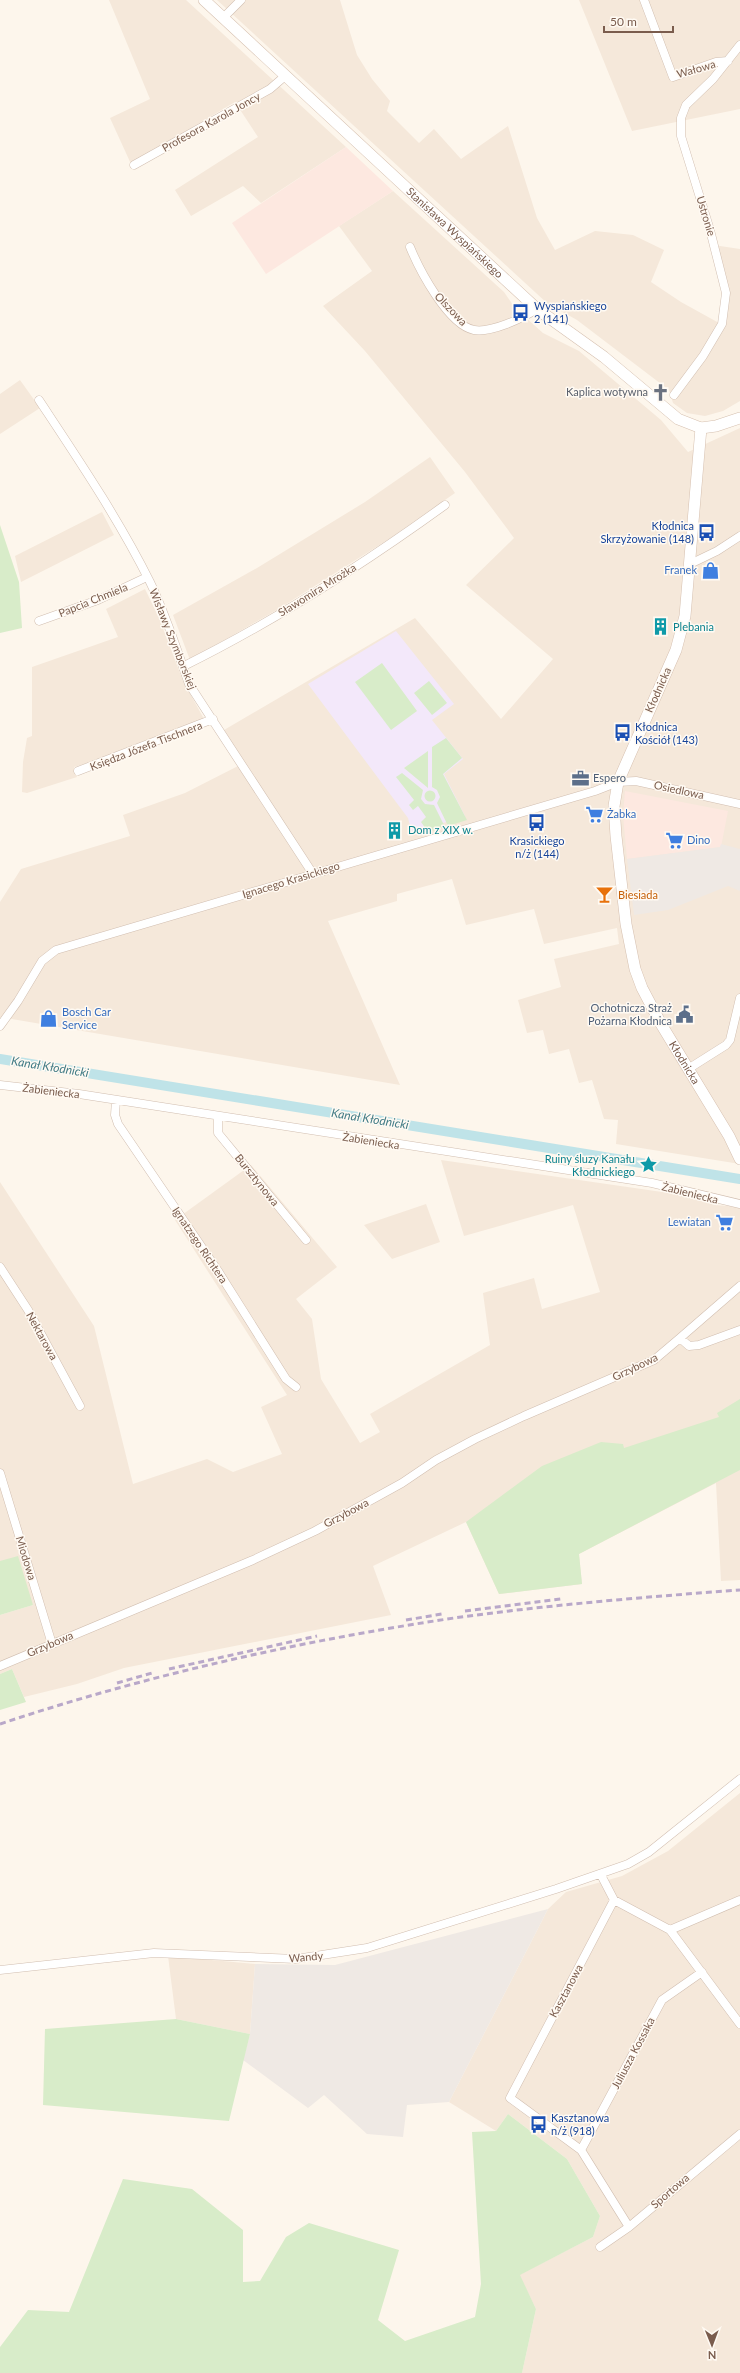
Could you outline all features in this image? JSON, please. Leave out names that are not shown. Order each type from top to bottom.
[{"type":"main road","name":"Stanisława Wyspiańskiego","points":[[204,0],[537,309],[604,357],[678,419],[701,428]]},
{"type":"main road","points":[[701,428],[716,426],[740,418]]},
{"type":"main road","name":"Kłodnicka","points":[[701,428],[690,541],[690,564],[685,616],[676,650],[618,782],[614,806],[626,924],[635,969],[650,1004],[729,1136],[740,1159]]},
{"type":"street","points":[[223,18],[241,0]]},
{"type":"street","name":"Wałowa","points":[[644,0],[673,77],[716,62],[728,61]]},
{"type":"street","name":"Ustronie","points":[[674,395],[703,356],[722,324],[726,293],[710,230],[681,136],[681,118],[686,105],[728,61],[740,45]]},
{"type":"street","name":"Profesora Karola Joncy","points":[[134,165],[270,89],[285,76]]},
{"type":"street","name":"Olszowa","points":[[410,247],[420,271],[438,299],[462,324],[472,329],[492,328],[523,317],[537,309]]},
{"type":"street","name":"Wisławy Szymborskiej","points":[[39,400],[99,491],[147,577],[184,666],[189,684],[313,874]]},
{"type":"street","name":"Sławomira Mrożka","points":[[184,666],[264,623],[344,574],[445,505]]},
{"type":"street","points":[[690,564],[717,551],[740,536]]},
{"type":"street","name":"Papcia Chmiela","points":[[39,621],[98,600],[147,577]]},
{"type":"street","name":"Księdza Józefa Tischnera","points":[[78,771],[213,719]]},
{"type":"street","name":"Osiedlowa","points":[[618,782],[636,781],[740,804]]},
{"type":"street","name":"Ignacego Krasickiego","points":[[0,1026],[18,1001],[42,961],[56,950],[595,791],[618,782]]},
{"type":"street","points":[[688,1069],[726,1045],[730,1040],[740,998]]},
{"type":"street","name":"Żabieniecka","points":[[0,1085],[116,1100],[652,1183],[740,1204]]},
{"type":"street","name":"Ignatzego Richtera","points":[[116,1100],[115,1115],[118,1124],[218,1271],[286,1379],[296,1387]]},
{"type":"street","name":"Bursztynowa","points":[[218,1116],[218,1133],[306,1240]]},
{"type":"street","name":"Nektarowa","points":[[0,1267],[28,1310],[80,1406]]},
{"type":"street","name":"Grzybowa","points":[[0,1666],[253,1560],[314,1530],[402,1483],[436,1460],[482,1436],[654,1360],[740,1286]]},
{"type":"street","points":[[680,1338],[689,1346],[699,1345],[740,1330]]},
{"type":"street","name":"Miodowa","points":[[0,1473],[52,1644]]},
{"type":"street","points":[[740,1779],[649,1852],[602,1875],[614,1900],[670,1930],[740,2024]]},
{"type":"street","name":"Wandy","points":[[0,1970],[154,1953],[296,1959],[329,1955],[367,1948],[602,1875]]},
{"type":"street","name":"Kasztanowa","points":[[614,1900],[510,2098],[581,2150],[629,2227]]},
{"type":"street","points":[[670,1930],[740,1900]]},
{"type":"street","name":"Juliusza Kossaka","points":[[581,2150],[662,2000],[702,1972]]},
{"type":"street","name":"Sportowa","points":[[600,2247],[629,2227],[740,2134]]},
{"type":"shaded area","points":[[109,0],[186,0],[346,147],[261,203],[243,186],[191,216],[175,190],[258,137],[235,102],[131,164],[110,118],[150,99]]},
{"type":"shaded area","points":[[217,0],[340,0],[357,55],[372,79],[390,101],[387,111],[419,143],[434,129],[461,159],[508,126],[537,218],[555,250],[595,231],[633,235],[664,250],[651,282],[681,302],[719,323],[723,292],[711,247],[720,246],[740,249],[740,401],[723,411],[705,416],[687,413],[673,403],[669,390],[577,320],[548,304]]},
{"type":"shaded area","points":[[579,0],[740,0],[740,109],[632,131]]},
{"type":"shaded area","points":[[346,147],[393,191],[266,274],[232,223]]},
{"type":"shaded area","points":[[393,191],[504,292],[515,308],[543,333],[579,351],[661,420],[688,452],[740,428],[740,1164],[616,1144],[618,1120],[604,1119],[592,1080],[579,1083],[569,1049],[549,1054],[543,1030],[527,1033],[518,1000],[561,987],[554,959],[619,944],[617,928],[544,944],[534,909],[466,925],[452,879],[397,894],[397,901],[328,921],[400,1085],[0,1017],[0,902],[21,869],[130,836],[123,815],[185,793],[244,763],[224,730],[415,618],[501,719],[553,659],[466,585],[514,538],[465,472],[365,351],[323,306],[372,271],[339,226]]},
{"type":"shaded area","points":[[20,380],[40,408],[0,434],[0,394]]},
{"type":"shaded area","points":[[430,457],[455,493],[392,537],[280,608],[190,660],[173,615],[257,568],[365,502]]},
{"type":"shaded area","points":[[102,512],[114,535],[21,582],[15,556]]},
{"type":"shaded area","points":[[145,589],[159,618],[183,681],[204,719],[117,754],[74,767],[77,777],[27,793],[22,792],[23,762],[27,738],[32,736],[32,667],[118,637],[106,609]]},
{"type":"shaded area","points":[[396,631],[454,704],[432,720],[463,759],[444,774],[465,816],[412,833],[408,818],[308,684]]},
{"type":"shaded area","points":[[625,791],[728,811],[721,847],[627,859],[623,815]]},
{"type":"shaded area","points":[[721,844],[740,849],[740,891],[728,886],[668,910],[634,915],[627,859],[720,847]]},
{"type":"shaded area","points":[[441,1160],[676,1194],[715,1205],[740,1207],[740,1580],[721,1581],[716,1483],[579,1554],[582,1584],[499,1594],[466,1522],[373,1566],[391,1615],[124,1668],[77,1684],[24,1697],[12,1669],[0,1674],[0,1615],[33,1605],[0,1561],[0,1182],[94,1326],[133,1484],[207,1459],[233,1472],[282,1454],[261,1407],[287,1395],[175,1220],[251,1165],[337,1267],[296,1299],[312,1319],[321,1379],[360,1443],[380,1432],[370,1414],[490,1345],[483,1293],[534,1278],[542,1309],[600,1292],[573,1205],[464,1236]]},
{"type":"shaded area","points":[[426,1204],[440,1242],[392,1259],[364,1225]]},
{"type":"shaded area","points":[[740,1793],[740,2373],[522,2373],[536,2309],[519,2275],[593,2237],[600,2216],[567,2159],[508,2114],[496,2131],[449,2102],[548,1909],[566,1892],[622,1876],[668,1851]]},
{"type":"shaded area","points":[[548,1909],[449,2102],[407,2105],[403,2137],[367,2134],[324,2095],[308,2108],[243,2060],[250,2034],[255,1964],[335,1965]]},
{"type":"shaded area","points":[[168,1956],[255,1964],[250,2034],[176,2019]]},
{"type":"green space","points":[[0,525],[19,582],[22,628],[0,633]]},
{"type":"green space","points":[[382,663],[417,711],[391,730],[355,682]]},
{"type":"green space","points":[[429,681],[447,703],[432,715],[414,693]]},
{"type":"green space","points":[[446,738],[462,758],[443,774],[467,820],[448,826],[437,803],[440,797],[437,790],[432,787],[432,747]]},
{"type":"green space","points":[[428,751],[428,788],[404,768]]},
{"type":"green space","points":[[402,773],[423,790],[421,799],[425,804],[434,805],[445,827],[428,832],[421,822],[426,817],[418,806],[413,810],[409,805],[414,800],[396,777]]},
{"type":"green space","points":[[428,791],[432,791],[434,792],[434,800],[428,801],[425,798],[425,794]]},
{"type":"green space","points":[[740,1399],[740,1470],[579,1554],[582,1584],[499,1594],[466,1522],[542,1466],[601,1442],[623,1444],[624,1448],[719,1417],[717,1413]]},
{"type":"green space","points":[[18,1556],[33,1605],[0,1615],[0,1561]]},
{"type":"green space","points":[[12,1669],[26,1702],[0,1710],[0,1674]]},
{"type":"green space","points":[[176,2019],[250,2034],[229,2121],[43,2105],[45,2029]]},
{"type":"green space","points":[[508,2114],[567,2159],[600,2216],[593,2237],[520,2275],[536,2309],[522,2373],[0,2373],[0,2347],[28,2310],[69,2312],[123,2179],[192,2189],[243,2230],[243,2282],[260,2281],[286,2237],[309,2223],[399,2250],[378,2320],[405,2341],[475,2317],[481,2284],[472,2132],[496,2131]]},
{"type":"waterway","name":"Kanał Kłodnicki","points":[[0,1059],[740,1179]]},
{"type":"railway","points":[[0,1724],[55,1706],[168,1675],[224,1661],[339,1637],[454,1618],[525,1609],[740,1590]]},
{"type":"railway","points":[[465,1611],[561,1599]]},
{"type":"railway","points":[[406,1620],[442,1614]]},
{"type":"railway","points":[[169,1669],[317,1636]]},
{"type":"railway","points":[[117,1683],[152,1673]]},
{"type":"place","name":"Wyspiańskiego 2 (141)","points":[[521,312]]},
{"type":"place","name":"Kaplica wotywna","points":[[661,392]]},
{"type":"place","name":"Kłodnica Skrzyżowanie (148)","points":[[707,532]]},
{"type":"place","name":"Franek","points":[[710,570]]},
{"type":"place","name":"Plebania","points":[[660,627]]},
{"type":"place","name":"Kłodnica Kościół (143)","points":[[622,733]]},
{"type":"place","name":"Espero","points":[[580,778]]},
{"type":"place","name":"Żabka","points":[[594,814]]},
{"type":"place","name":"Krasickiego n/ż (144)","points":[[537,823]]},
{"type":"place","name":"Dom z XIX w.","points":[[395,830]]},
{"type":"place","name":"Dino","points":[[674,840]]},
{"type":"place","name":"Biesiada","points":[[605,895]]},
{"type":"place","name":"Ochotnicza Straż Pożarna Kłodnica","points":[[685,1014]]},
{"type":"place","name":"Bosch Car Service","points":[[49,1018]]},
{"type":"place","name":"Ruiny śluzy Kanału Kłodnickiego","points":[[648,1165]]},
{"type":"place","name":"Lewiatan","points":[[724,1222]]},
{"type":"place","name":"Kasztanowa n/ż (918)","points":[[538,2124]]}]
